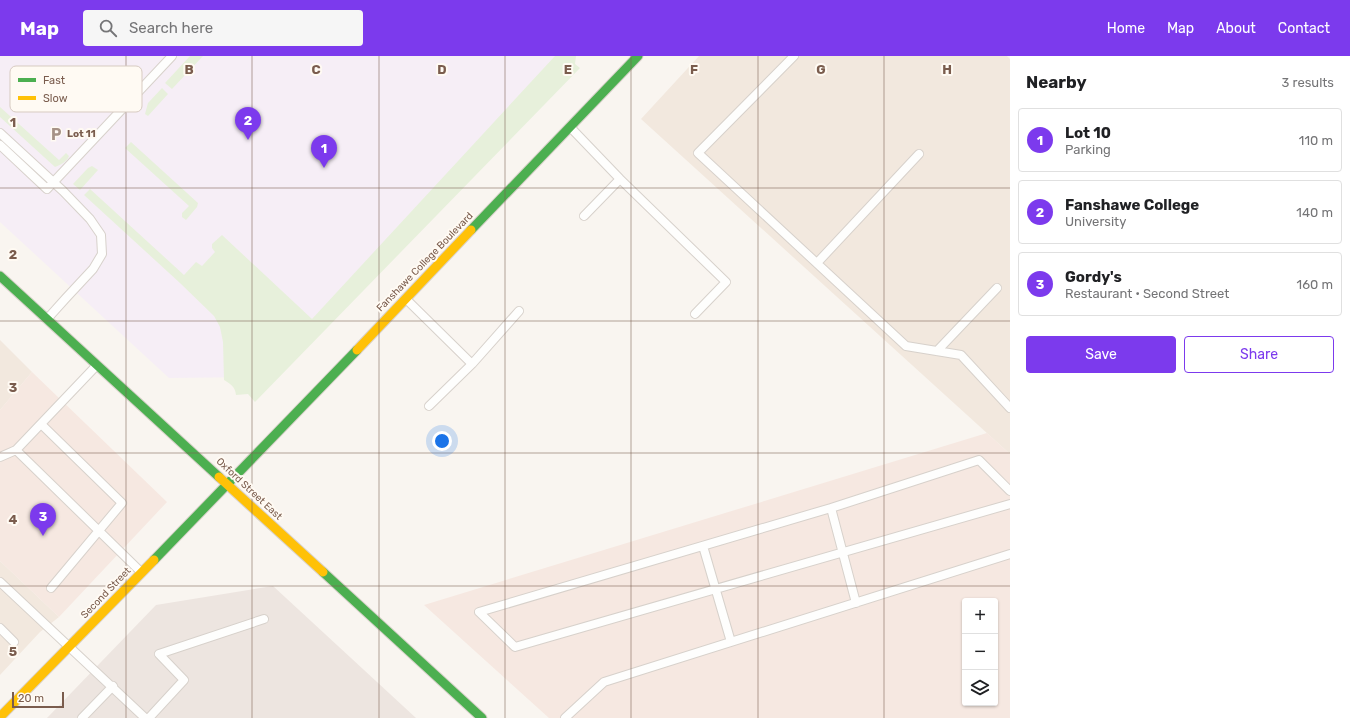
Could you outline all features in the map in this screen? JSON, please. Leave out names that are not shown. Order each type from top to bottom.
[{"type":"street","name":"Fanshawe College Boulevard","points":[[228,484],[638,56]]},
{"type":"street","name":"Oxford Street East","points":[[0,276],[482,718]]},
{"type":"street","name":"Second Street","points":[[0,717],[228,484]]},
{"type":"lane","points":[[142,88],[172,56]]},
{"type":"lane","points":[[794,56],[698,152],[906,346],[961,355],[1010,408]]},
{"type":"lane","points":[[0,145],[47,189],[119,112]]},
{"type":"lane","points":[[570,127],[620,179],[726,282],[696,314]]},
{"type":"lane","points":[[0,133],[90,219],[101,235],[102,254],[94,269],[48,319]]},
{"type":"lane","points":[[817,263],[919,154]]},
{"type":"lane","points":[[584,216],[620,179]]},
{"type":"lane","points":[[937,351],[997,288]]},
{"type":"lane","points":[[406,298],[472,364]]},
{"type":"lane","points":[[429,406],[472,364],[519,311]]},
{"type":"lane","points":[[0,457],[16,450],[97,364]]},
{"type":"lane","points":[[40,424],[122,503],[51,588]]},
{"type":"lane","points":[[16,450],[141,572]]},
{"type":"lane","points":[[1010,491],[979,460],[831,508],[479,612],[515,647],[1010,504]]},
{"type":"lane","points":[[831,508],[856,603]]},
{"type":"lane","points":[[703,546],[731,642]]},
{"type":"lane","points":[[565,718],[604,682],[1010,554]]},
{"type":"lane","points":[[0,582],[113,686],[145,718]]},
{"type":"lane","points":[[149,718],[184,680],[159,654],[264,619]]},
{"type":"lane","points":[[0,628],[14,642]]},
{"type":"lane","points":[[82,718],[113,686]]},
{"type":"shaded area","points":[[0,56],[576,56],[264,377],[169,378],[0,222]]},
{"type":"shaded area","points":[[699,56],[1007,56],[1010,59],[1010,454],[641,119]]},
{"type":"shaded area","points":[[0,340],[32,372],[0,410]]},
{"type":"shaded area","points":[[32,372],[167,502],[59,617],[0,561],[0,410]]},
{"type":"shaded area","points":[[987,433],[1010,454],[1010,718],[549,718],[424,605]]},
{"type":"shaded area","points":[[0,561],[59,617],[40,632],[0,675]]},
{"type":"shaded area","points":[[273,586],[416,718],[47,718],[156,605]]},
{"type":"green space","points":[[190,56],[203,56],[172,89],[165,83]]},
{"type":"green space","points":[[555,56],[576,56],[575,64],[580,68],[255,402],[248,394],[236,395],[232,386],[224,380],[223,342],[220,327],[214,316],[84,195],[90,189],[184,275],[196,262],[202,266],[215,252],[212,248],[212,244],[222,235],[312,319]]},
{"type":"green space","points":[[162,88],[168,94],[148,116],[145,114],[148,103]]},
{"type":"green space","points":[[0,107],[59,160],[66,153],[69,156],[67,160],[55,167],[0,117]]},
{"type":"green space","points":[[131,142],[198,203],[197,207],[186,220],[182,217],[182,213],[189,206],[125,148]]},
{"type":"green space","points":[[92,166],[98,170],[80,190],[73,184],[88,168]]},
{"type":"traffic: fast","points":[[471,230],[638,56]]},
{"type":"traffic: fast","points":[[0,276],[219,477]]},
{"type":"traffic: fast","points":[[154,560],[357,350]]},
{"type":"traffic: fast","points":[[323,572],[482,718]]},
{"type":"traffic: slow","points":[[357,350],[471,230]]},
{"type":"traffic: slow","points":[[219,477],[323,572]]},
{"type":"traffic: slow","points":[[0,717],[154,560]]},
{"type":"place","name":"Lot 11","points":[[56,134]]},
{"type":"place","name":"Fanshawe College","points":[[248,140]]},
{"type":"place","name":"Lot 10","points":[[324,168]]},
{"type":"place","name":"Gordy's","points":[[43,536]]}]
